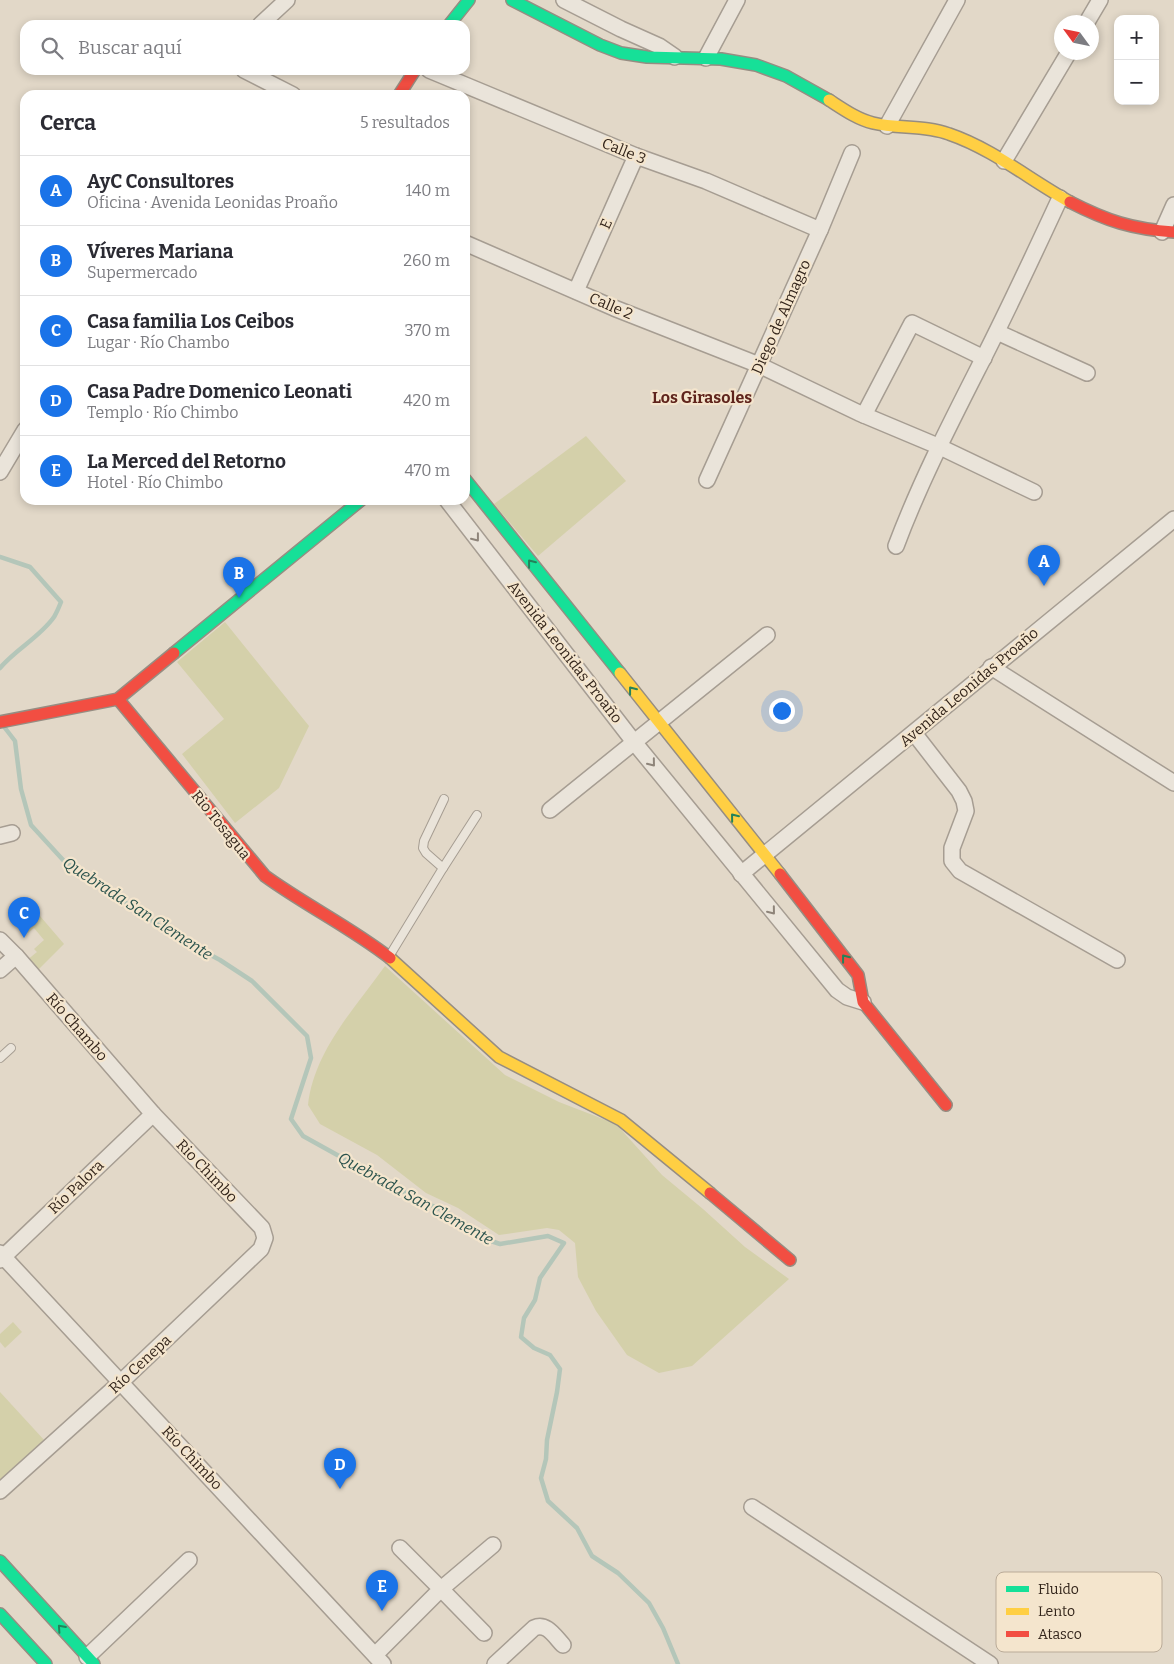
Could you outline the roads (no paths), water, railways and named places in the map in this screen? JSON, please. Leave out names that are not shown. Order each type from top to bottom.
[{"type":"street","points":[[265,20],[287,0]]},
{"type":"street","points":[[453,20],[469,0]]},
{"type":"street","points":[[512,0],[600,45],[620,53],[643,57],[706,58],[748,63],[769,68],[866,121],[887,126],[943,131],[1004,161],[1060,198],[1091,214],[1116,223],[1168,232],[1174,205]]},
{"type":"street","points":[[564,0],[659,46],[675,57]]},
{"type":"street","points":[[706,58],[737,0]]},
{"type":"street","points":[[887,126],[957,0]]},
{"type":"street","points":[[1091,15],[1100,0]]},
{"type":"street","points":[[1004,161],[1064,60]]},
{"type":"street","points":[[254,75],[283,90]]},
{"type":"street","points":[[402,90],[412,75]]},
{"type":"street","name":"Calle 3","points":[[441,75],[636,156],[706,181],[820,230]]},
{"type":"street","name":"Diego de Almagro","points":[[707,480],[820,230],[852,153]]},
{"type":"street","name":"E","points":[[576,291],[636,156]]},
{"type":"street","points":[[896,546],[940,448],[1060,198]]},
{"type":"street","name":"Calle 2","points":[[470,245],[614,308],[759,365],[1034,492]]},
{"type":"street","points":[[864,415],[912,323],[984,358]]},
{"type":"street","points":[[997,332],[1087,374]]},
{"type":"street","points":[[0,472],[20,438]]},
{"type":"street","name":"Avenida Leonidas Proaño","points":[[470,485],[765,855]]},
{"type":"street","points":[[0,722],[118,699],[355,505]]},
{"type":"street","name":"Avenida Leonidas Proaño","points":[[450,505],[634,742],[741,874],[914,733],[991,667],[1174,519]]},
{"type":"street","points":[[550,810],[767,635]]},
{"type":"street","points":[[991,667],[1174,783]]},
{"type":"street","name":"Rio Tosagua","points":[[118,699],[265,876],[279,887],[346,926],[389,957],[499,1057],[608,1112],[620,1120],[790,1260]]},
{"type":"street","points":[[914,733],[959,791],[964,801],[966,811],[952,848],[952,861],[960,870],[1117,960]]},
{"type":"street","points":[[765,855],[858,975],[863,1002],[946,1105]]},
{"type":"street","points":[[741,874],[837,990],[847,997],[863,1002]]},
{"type":"street","name":"Río Chambo","points":[[0,940],[153,1114]]},
{"type":"street","points":[[0,970],[16,956]]},
{"type":"street","name":"Rio Chimbo","points":[[153,1114],[262,1228]]},
{"type":"street","name":"Río Palora","points":[[1,1257],[153,1114]]},
{"type":"street","name":"Río Cenepa","points":[[0,1491],[121,1382],[261,1249],[265,1238],[262,1228]]},
{"type":"street","name":"Río Chimbo","points":[[1,1257],[121,1382],[379,1659]]},
{"type":"street","points":[[752,1507],[990,1664]]},
{"type":"street","points":[[379,1659],[441,1589],[493,1545]]},
{"type":"street","points":[[400,1548],[484,1633]]},
{"type":"street","points":[[0,1560],[91,1660],[189,1560]]},
{"type":"street","points":[[0,1614],[46,1664]]},
{"type":"street","points":[[495,1664],[534,1628],[539,1626],[545,1627],[562,1645]]},
{"type":"lane","points":[[443,868],[423,848],[424,840],[444,799]]},
{"type":"lane","points":[[389,957],[477,815]]},
{"type":"lane","points":[[0,1058],[11,1048]]},
{"type":"waterway","name":"Quebrada San Clemente","points":[[0,557],[30,567],[61,602],[48,624],[0,668]]},
{"type":"waterway","name":"Quebrada San Clemente","points":[[5,728],[15,741],[21,789],[31,825],[64,861],[173,935],[220,960],[252,981],[307,1036],[311,1058],[291,1119],[303,1136],[413,1197],[446,1212],[485,1239],[500,1244],[548,1236],[564,1243],[540,1278],[535,1300],[524,1318],[521,1337],[534,1348],[550,1355],[560,1369],[547,1440],[546,1459],[541,1478],[548,1501],[577,1528],[592,1556],[618,1573],[649,1603],[663,1628],[678,1664]]},
{"type":"place","name":"AyC Consultores","points":[[1044,586]]},
{"type":"place","name":"Víveres Mariana","points":[[239,598]]},
{"type":"place","name":"Casa familia Los Ceibos","points":[[24,938]]},
{"type":"place","name":"Casa Padre Domenico Leonati","points":[[340,1489]]},
{"type":"place","name":"La Merced del Retorno","points":[[382,1611]]},
{"type":"district","name":"Los Girasoles","points":[[702,397]]}]
